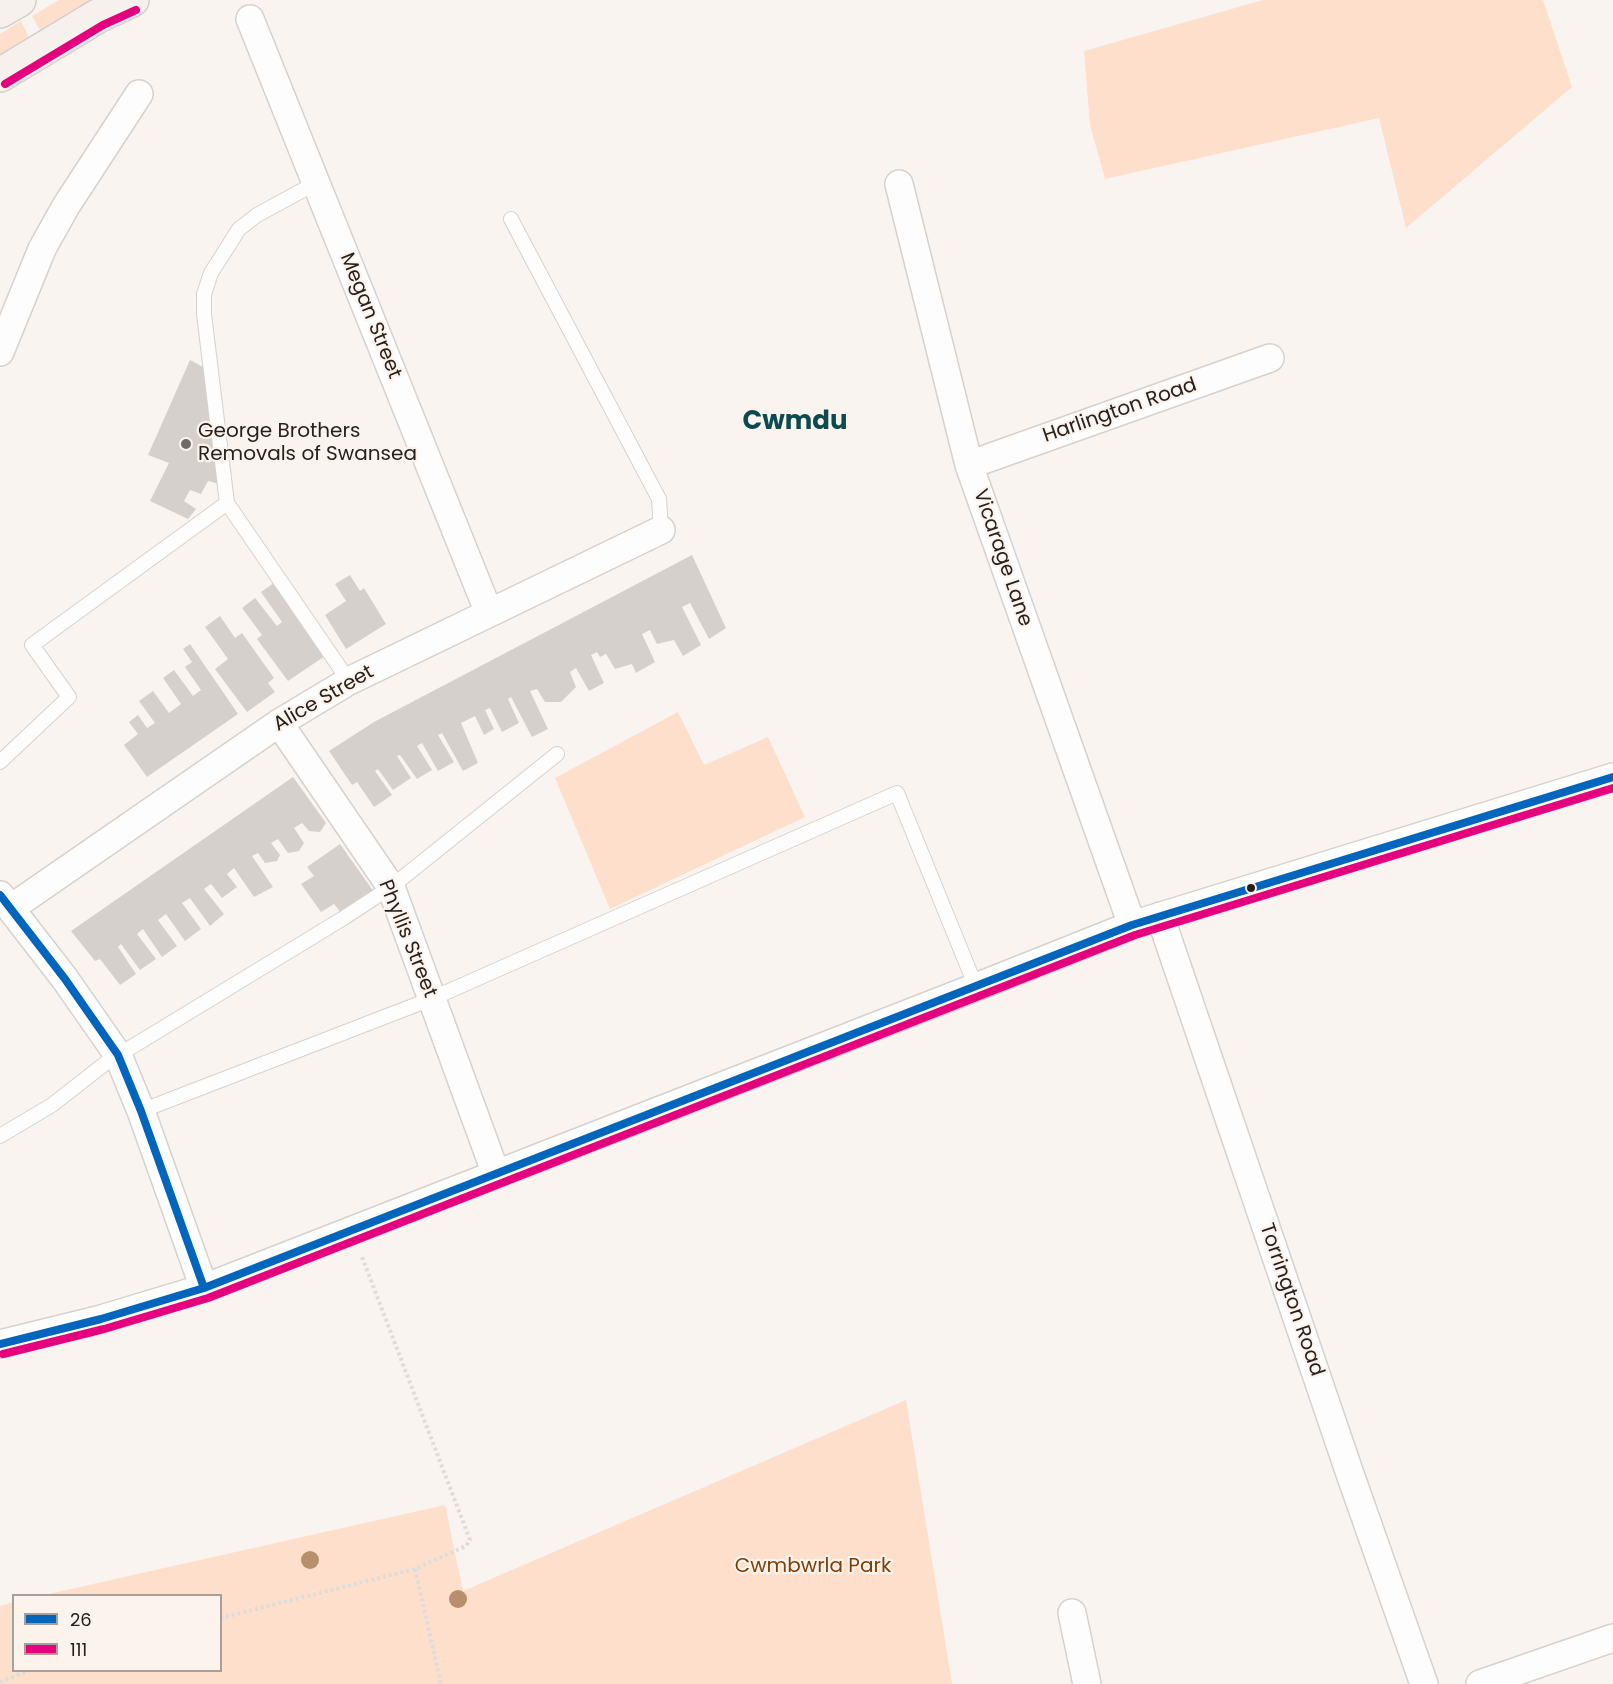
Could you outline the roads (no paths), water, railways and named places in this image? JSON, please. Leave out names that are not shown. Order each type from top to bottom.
[{"type":"main road","points":[[0,11],[20,0]]},
{"type":"main road","points":[[0,75],[98,16],[132,0]]},
{"type":"street","name":"Megan Street","points":[[250,19],[489,613]]},
{"type":"street","points":[[0,352],[47,240],[66,206],[139,94]]},
{"type":"street","name":"Vicarage Lane","points":[[899,184],[969,465],[1132,925]]},
{"type":"street","name":"Harlington Road","points":[[969,465],[1270,358]]},
{"type":"street","name":"Alice Street","points":[[5,902],[279,723],[350,681],[661,530]]},
{"type":"street","name":"Phyllis Street","points":[[279,723],[391,887],[496,1174]]},
{"type":"street","points":[[0,1344],[101,1319],[204,1288],[1132,925],[1613,777]]},
{"type":"street","points":[[5,902],[65,979],[118,1055],[141,1111],[204,1288]]},
{"type":"street","name":"Torrington Road","points":[[1160,916],[1424,1684]]},
{"type":"street","points":[[1072,1613],[1087,1684]]},
{"type":"street","points":[[1480,1684],[1613,1638]]},
{"type":"lane","points":[[316,183],[257,214],[239,229],[211,273],[204,294],[204,314],[227,502],[350,681]]},
{"type":"lane","points":[[510,219],[659,499],[661,530]]},
{"type":"lane","points":[[0,762],[69,697],[32,645],[227,502]]},
{"type":"lane","points":[[0,1136],[52,1105],[118,1055],[391,887],[557,754]]},
{"type":"lane","points":[[141,1111],[431,999],[897,792],[976,987]]},
{"type":"place","name":"George Brothers Removals of Swansea","points":[[186,444]]},
{"type":"district","name":"Cwmdu","points":[[795,422]]},
{"type":"park label","name":"Cwmbwrla Park","points":[[813,1567]]}]
